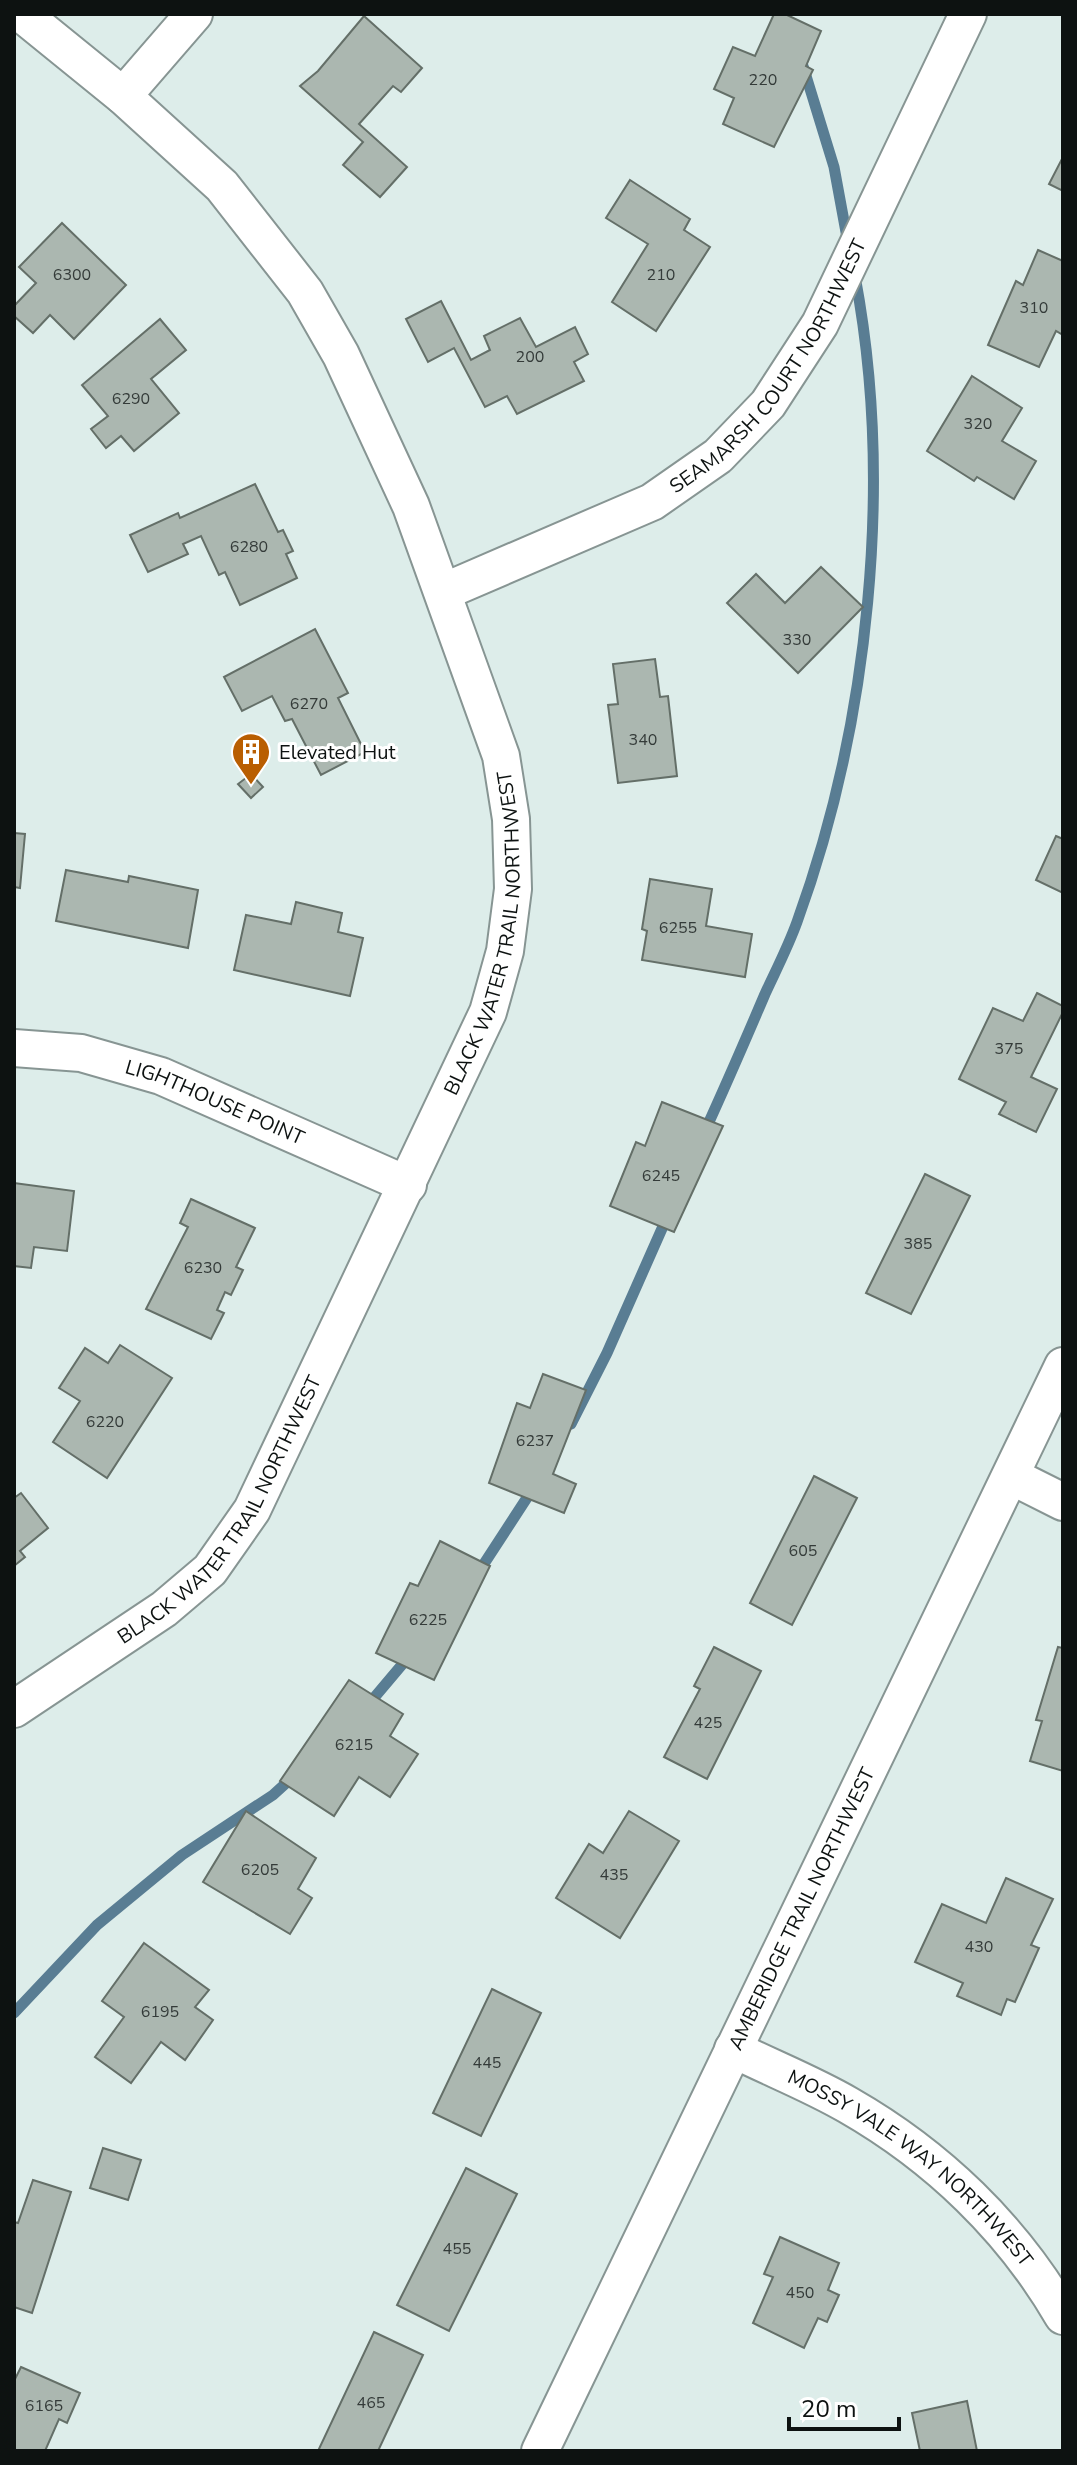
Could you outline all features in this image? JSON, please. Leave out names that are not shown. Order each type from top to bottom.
[{"type":"street","name":"BLACK WATER TRAIL NORTHWEST","points":[[14,1709],[164,1609],[210,1570],[252,1510],[488,1012],[505,951],[513,889],[511,819],[501,756],[411,506],[354,383],[305,292],[222,186],[123,96],[22,14]]},
{"type":"street","points":[[123,96],[194,14]]},
{"type":"street","name":"SEAMARSH COURT NORTHWEST","points":[[443,592],[652,502],[718,456],[768,404],[820,324],[968,14]]},
{"type":"street","name":"LIGHTHOUSE POINT","points":[[14,1048],[81,1053],[161,1076],[408,1185]]},
{"type":"street","name":"AMBERIDGE TRAIL NORTHWEST","points":[[540,2451],[1063,1366]]},
{"type":"street","points":[[1011,1476],[1063,1502]]},
{"type":"street","name":"MOSSY VALE WAY NORTHWEST","points":[[733,2049],[848,2105],[915,2148],[983,2208],[1041,2277],[1063,2316]]},
{"type":"building","points":[[774,14],[785,14],[821,31],[806,66],[813,70],[774,147],[723,124],[734,98],[714,89],[733,47],[755,56]]},
{"type":"building","points":[[364,16],[422,68],[401,92],[393,86],[359,124],[407,167],[380,197],[343,165],[363,142],[300,86],[318,71]]},
{"type":"building","points":[[1063,157],[1063,191],[1049,184]]},
{"type":"building","points":[[630,180],[690,219],[684,230],[710,247],[656,331],[612,302],[648,244],[606,218]]},
{"type":"building","points":[[62,223],[126,285],[74,339],[50,315],[33,333],[14,316],[14,306],[36,283],[19,267]]},
{"type":"building","points":[[1038,250],[1063,261],[1063,335],[1056,331],[1039,367],[988,345],[1016,281],[1023,285]]},
{"type":"building","points":[[441,301],[471,360],[490,350],[484,336],[520,318],[536,347],[575,327],[588,354],[574,362],[584,381],[517,414],[507,396],[485,407],[454,348],[428,362],[406,319]]},
{"type":"building","points":[[160,319],[186,350],[151,379],[179,413],[134,451],[121,436],[106,448],[91,429],[108,416],[82,385]]},
{"type":"building","points":[[972,376],[1022,408],[1002,441],[1036,461],[1014,499],[977,477],[974,481],[927,451]]},
{"type":"building","points":[[255,484],[278,532],[283,530],[293,551],[286,554],[297,578],[240,605],[225,572],[219,575],[201,536],[183,544],[188,554],[148,572],[130,535],[178,513],[180,518]]},
{"type":"building","points":[[821,567],[863,607],[798,673],[727,603],[756,574],[785,603]]},
{"type":"building","points":[[315,629],[348,693],[338,698],[365,752],[321,775],[292,719],[285,721],[272,696],[242,711],[224,677]]},
{"type":"building","points":[[655,659],[660,697],[668,696],[677,776],[618,783],[608,705],[618,704],[613,664]]},
{"type":"building","name":"Elevated Hut","points":[[251,774],[263,787],[251,798],[238,784]]},
{"type":"building","points":[[14,833],[25,834],[20,888],[14,887]]},
{"type":"building","points":[[1056,836],[1063,839],[1063,893],[1036,880]]},
{"type":"building","points":[[66,870],[128,882],[129,876],[198,890],[188,948],[56,921]]},
{"type":"building","points":[[650,879],[712,889],[706,926],[752,934],[745,977],[642,960],[647,931],[642,929]]},
{"type":"building","points":[[296,902],[342,913],[338,932],[363,938],[350,996],[234,970],[246,915],[291,924]]},
{"type":"building","points":[[1037,993],[1063,1006],[1063,1012],[1031,1077],[1057,1089],[1036,1132],[999,1114],[1006,1102],[959,1079],[993,1008],[1023,1021]]},
{"type":"building","points":[[662,1102],[723,1126],[674,1232],[610,1206],[636,1142],[645,1146]]},
{"type":"building","points":[[925,1174],[970,1196],[911,1314],[866,1293]]},
{"type":"building","points":[[14,1183],[74,1191],[67,1251],[34,1247],[31,1268],[14,1266]]},
{"type":"building","points":[[191,1199],[255,1228],[236,1267],[243,1270],[231,1295],[225,1292],[217,1310],[224,1313],[211,1339],[146,1309],[188,1227],[180,1223]]},
{"type":"building","points":[[120,1345],[172,1378],[107,1478],[53,1442],[80,1401],[59,1388],[85,1348],[108,1363]]},
{"type":"building","points":[[543,1374],[586,1390],[553,1474],[576,1484],[564,1513],[489,1483],[517,1403],[530,1408]]},
{"type":"building","points":[[814,1476],[857,1498],[792,1625],[750,1603]]},
{"type":"building","points":[[21,1493],[48,1528],[20,1551],[25,1557],[14,1566],[14,1498]]},
{"type":"building","points":[[440,1541],[490,1566],[434,1680],[376,1653],[410,1583],[418,1586]]},
{"type":"building","points":[[714,1647],[761,1671],[707,1779],[664,1757],[700,1689],[694,1686]]},
{"type":"building","points":[[1058,1647],[1063,1648],[1063,1771],[1030,1761],[1042,1721],[1036,1720]]},
{"type":"building","points":[[349,1680],[403,1714],[390,1736],[418,1754],[390,1797],[359,1777],[334,1816],[280,1781]]},
{"type":"building","points":[[246,1811],[316,1858],[298,1889],[312,1898],[290,1934],[203,1882]]},
{"type":"building","points":[[629,1811],[679,1841],[620,1938],[556,1898],[589,1844],[603,1853]]},
{"type":"building","points":[[1006,1878],[1053,1899],[1031,1945],[1039,1948],[1015,2002],[1007,1999],[1001,2015],[957,1996],[963,1983],[915,1962],[942,1904],[986,1923]]},
{"type":"building","points":[[144,1943],[209,1990],[195,2007],[213,2020],[185,2060],[161,2042],[131,2083],[95,2057],[124,2017],[102,2001]]},
{"type":"building","points":[[492,1989],[541,2013],[481,2136],[433,2113]]},
{"type":"building","points":[[103,2148],[141,2160],[128,2200],[90,2188]]},
{"type":"building","points":[[466,2168],[517,2194],[449,2331],[397,2305]]},
{"type":"building","points":[[33,2180],[71,2192],[32,2313],[14,2307],[14,2222],[18,2223]]},
{"type":"building","points":[[780,2237],[839,2263],[828,2290],[839,2295],[827,2322],[818,2318],[804,2348],[753,2323],[773,2277],[764,2274]]},
{"type":"building","points":[[374,2332],[423,2355],[378,2451],[318,2451]]},
{"type":"building","points":[[21,2367],[80,2393],[67,2423],[59,2419],[45,2451],[14,2451],[14,2381]]},
{"type":"building","points":[[967,2401],[977,2451],[920,2451],[912,2413]]},
{"type":"waterway","points":[[803,66],[834,167],[848,243]]},
{"type":"waterway","points":[[704,1133],[797,922],[822,846],[842,767],[857,685],[868,602],[873,519],[873,436],[867,355],[855,276]]},
{"type":"waterway","points":[[571,1424],[607,1353],[668,1215]]},
{"type":"waterway","points":[[478,1573],[534,1487]]},
{"type":"waterway","points":[[368,1705],[411,1654]]},
{"type":"waterway","points":[[14,2013],[97,1925],[182,1855],[273,1795],[295,1775]]},
{"type":"place","name":"Elevated Hut","points":[[251,786]]}]
